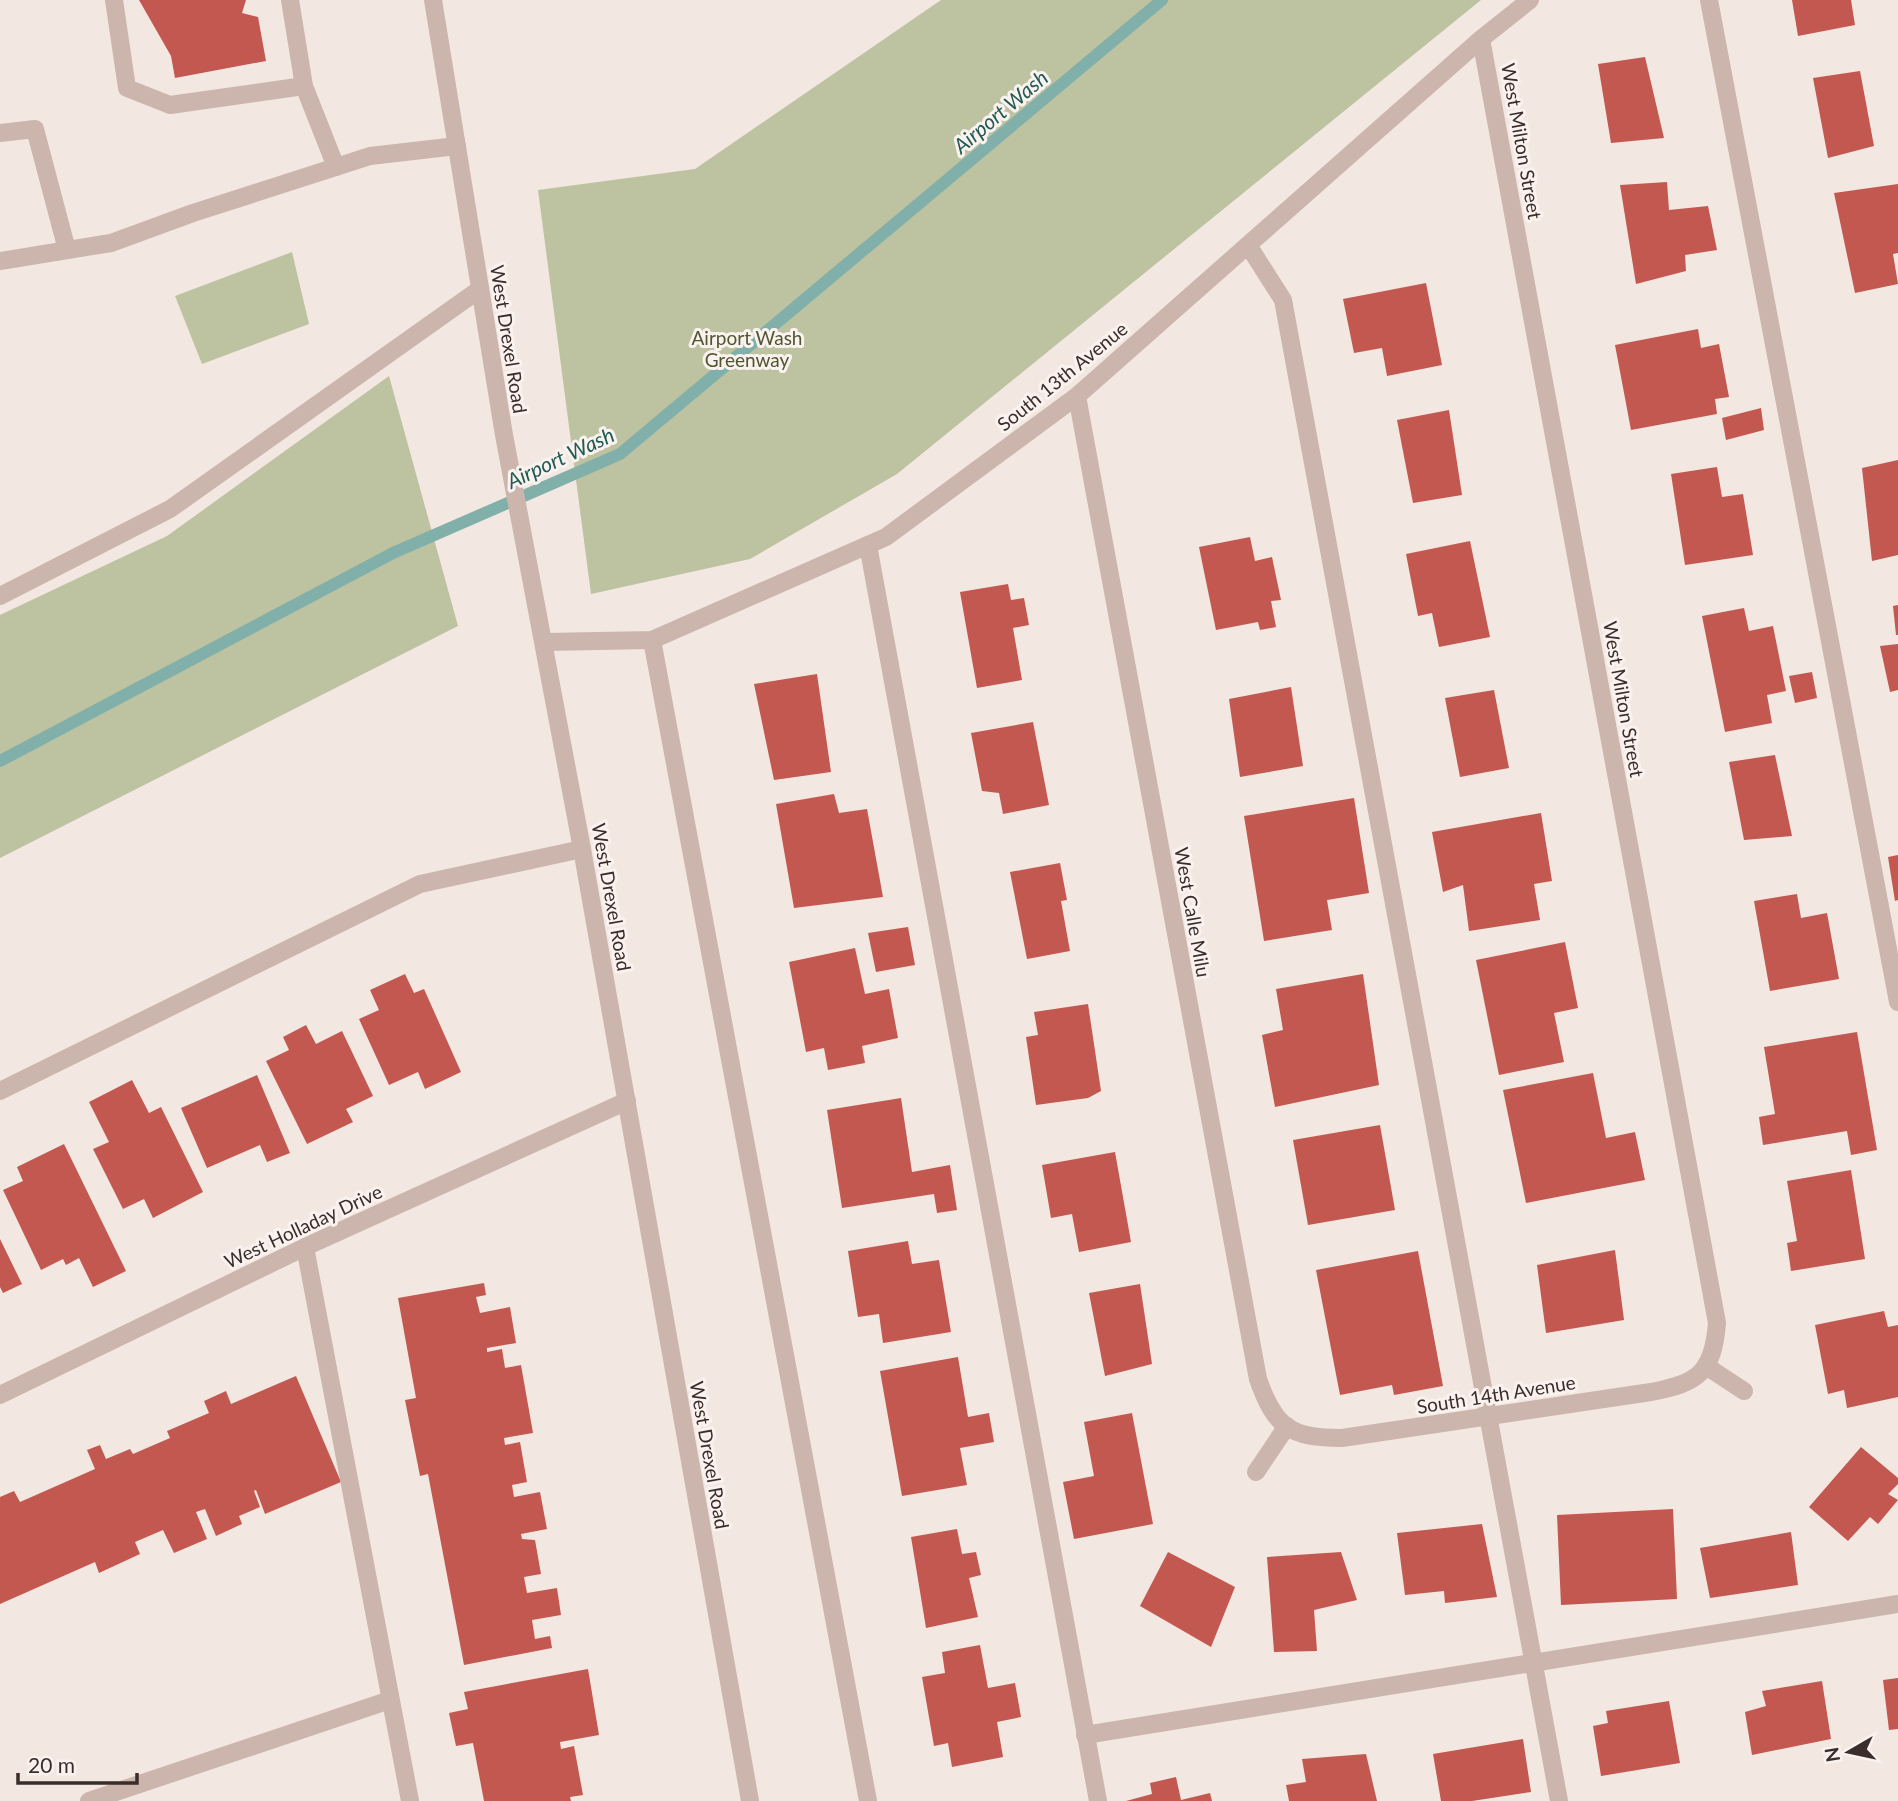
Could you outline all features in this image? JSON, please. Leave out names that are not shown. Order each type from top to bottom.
[{"type":"street","points":[[114,0],[127,88],[170,105],[304,86]]},
{"type":"street","points":[[290,0],[304,86],[336,167]]},
{"type":"street","name":"West Drexel Road","points":[[433,0],[504,435],[545,642],[750,1801]]},
{"type":"street","name":"South 13th Avenue","points":[[545,642],[652,640],[886,537],[1077,396],[1482,39],[1530,0]]},
{"type":"street","points":[[1709,0],[1898,1002]]},
{"type":"street","name":"West Milton Street","points":[[1482,39],[1712,1289],[1717,1323],[1715,1347],[1706,1366]]},
{"type":"street","points":[[0,133],[35,129],[67,250]]},
{"type":"street","points":[[0,261],[111,243],[193,213],[370,156],[457,146]]},
{"type":"street","points":[[1248,245],[1283,300],[1559,1801]]},
{"type":"street","points":[[0,597],[170,509],[480,289]]},
{"type":"street","name":"West Calle Milu","points":[[1077,396],[1258,1380],[1272,1411],[1287,1426]]},
{"type":"street","points":[[868,545],[1098,1801]]},
{"type":"street","points":[[652,640],[868,1801]]},
{"type":"street","points":[[0,1091],[420,884],[582,849]]},
{"type":"street","name":"West Holladay Drive","points":[[0,1395],[305,1247],[627,1101]]},
{"type":"street","points":[[305,1247],[410,1801]]},
{"type":"street","points":[[1706,1366],[1744,1391]]},
{"type":"street","name":"South 14th Avenue","points":[[1287,1426],[1307,1437],[1342,1438],[1676,1387],[1691,1381],[1706,1366]]},
{"type":"street","points":[[1256,1472],[1287,1426]]},
{"type":"street","points":[[1085,1735],[1898,1604]]},
{"type":"street","points":[[89,1801],[390,1700]]},
{"type":"green space","name":"Airport Wash Greenway","points":[[941,0],[1481,0],[897,474],[750,559],[591,594],[538,190],[695,169]]},
{"type":"green space","points":[[292,252],[309,324],[202,364],[175,296]]},
{"type":"green space","points":[[389,376],[458,626],[0,858],[0,615],[167,536]]},
{"type":"building","points":[[139,0],[246,0],[242,13],[258,17],[266,61],[175,78],[171,56]]},
{"type":"building","points":[[1792,0],[1851,0],[1855,25],[1798,36]]},
{"type":"building","points":[[1645,57],[1664,138],[1611,143],[1598,64]]},
{"type":"building","points":[[1860,71],[1874,146],[1828,158],[1813,78]]},
{"type":"building","points":[[1667,182],[1669,210],[1708,206],[1717,250],[1685,255],[1686,271],[1636,284],[1620,185]]},
{"type":"building","points":[[1898,184],[1898,253],[1893,254],[1898,284],[1855,293],[1834,193]]},
{"type":"building","points":[[1426,283],[1442,365],[1387,376],[1382,348],[1354,353],[1343,299]]},
{"type":"building","points":[[1698,329],[1701,348],[1719,344],[1729,397],[1715,399],[1717,414],[1631,430],[1615,345]]},
{"type":"building","points":[[1761,408],[1764,430],[1726,440],[1722,418]]},
{"type":"building","points":[[1449,410],[1462,495],[1413,503],[1397,420]]},
{"type":"building","points":[[1898,460],[1898,555],[1872,561],[1862,468]]},
{"type":"building","points":[[1717,467],[1722,497],[1743,494],[1753,555],[1685,565],[1671,474]]},
{"type":"building","points":[[1250,537],[1255,561],[1272,557],[1281,600],[1271,601],[1276,627],[1260,630],[1258,622],[1216,630],[1199,547]]},
{"type":"building","points":[[1470,541],[1490,637],[1439,647],[1432,613],[1418,616],[1406,554]]},
{"type":"building","points":[[1008,584],[1011,600],[1024,598],[1029,625],[1013,628],[1022,680],[977,688],[960,592]]},
{"type":"building","points":[[1898,605],[1898,635],[1896,635],[1893,606]]},
{"type":"building","points":[[1744,608],[1749,631],[1773,626],[1786,691],[1767,695],[1772,723],[1725,732],[1702,616]]},
{"type":"building","points":[[1898,644],[1898,690],[1890,692],[1880,646]]},
{"type":"building","points":[[1812,672],[1817,698],[1795,703],[1789,676]]},
{"type":"building","points":[[817,674],[831,772],[774,780],[754,684]]},
{"type":"building","points":[[1291,687],[1303,766],[1240,777],[1229,699]]},
{"type":"building","points":[[1494,690],[1509,768],[1460,777],[1445,698]]},
{"type":"building","points":[[1033,722],[1049,805],[1003,814],[999,793],[982,791],[971,733]]},
{"type":"building","points":[[1775,755],[1792,836],[1744,840],[1729,762]]},
{"type":"building","points":[[834,794],[839,813],[867,809],[883,897],[794,908],[776,804]]},
{"type":"building","points":[[1354,798],[1369,893],[1327,900],[1332,930],[1264,941],[1244,816]]},
{"type":"building","points":[[1541,813],[1552,881],[1534,884],[1540,920],[1469,931],[1463,885],[1443,892],[1432,832]]},
{"type":"building","points":[[1898,855],[1898,900],[1895,901],[1888,857]]},
{"type":"building","points":[[1060,863],[1067,900],[1061,901],[1070,951],[1027,959],[1010,872]]},
{"type":"building","points":[[1797,894],[1801,918],[1827,913],[1839,979],[1770,991],[1754,901]]},
{"type":"building","points":[[908,927],[915,965],[876,972],[868,933]]},
{"type":"building","points":[[1565,942],[1578,1008],[1554,1013],[1564,1062],[1499,1075],[1476,960]]},
{"type":"building","points":[[855,948],[865,994],[889,989],[898,1038],[862,1046],[865,1063],[828,1070],[824,1048],[806,1052],[789,962]]},
{"type":"building","points":[[405,974],[414,993],[424,989],[461,1072],[425,1089],[418,1072],[389,1085],[359,1019],[379,1010],[370,990]]},
{"type":"building","points":[[1363,974],[1379,1085],[1275,1107],[1262,1035],[1283,1030],[1276,989]]},
{"type":"building","points":[[1088,1004],[1101,1091],[1088,1098],[1036,1105],[1026,1037],[1038,1035],[1034,1012]]},
{"type":"building","points":[[306,1025],[316,1044],[342,1031],[373,1096],[346,1109],[353,1122],[307,1144],[266,1061],[289,1050],[283,1037]]},
{"type":"building","points":[[1857,1032],[1877,1150],[1851,1155],[1847,1131],[1763,1145],[1759,1117],[1775,1114],[1764,1047]]},
{"type":"building","points":[[1593,1073],[1606,1138],[1635,1132],[1645,1180],[1526,1203],[1503,1090]]},
{"type":"building","points":[[257,1075],[290,1153],[267,1162],[260,1145],[207,1168],[181,1108]]},
{"type":"building","points":[[132,1080],[149,1113],[161,1107],[203,1192],[153,1218],[144,1199],[123,1209],[93,1149],[109,1142],[89,1102]]},
{"type":"building","points":[[901,1098],[912,1172],[950,1165],[957,1210],[937,1213],[934,1194],[842,1208],[827,1110]]},
{"type":"building","points":[[1380,1125],[1395,1210],[1308,1225],[1293,1140]]},
{"type":"building","points":[[64,1144],[126,1271],[93,1287],[79,1258],[66,1265],[63,1259],[41,1270],[3,1190],[23,1181],[17,1167]]},
{"type":"building","points":[[1115,1152],[1131,1242],[1079,1252],[1072,1214],[1051,1218],[1042,1165]]},
{"type":"building","points":[[1851,1170],[1865,1259],[1791,1271],[1787,1243],[1797,1241],[1787,1181]]},
{"type":"building","points":[[0,1239],[22,1284],[3,1293],[0,1287]]},
{"type":"building","points":[[908,1241],[912,1264],[939,1260],[951,1332],[883,1343],[879,1314],[858,1317],[848,1251]]},
{"type":"building","points":[[1615,1250],[1624,1320],[1546,1333],[1537,1265]]},
{"type":"building","points":[[1418,1251],[1443,1386],[1394,1395],[1392,1385],[1340,1395],[1316,1270]]},
{"type":"building","points":[[484,1283],[486,1295],[476,1297],[480,1313],[510,1307],[516,1343],[487,1348],[487,1352],[502,1349],[505,1368],[521,1365],[533,1433],[504,1438],[505,1445],[520,1442],[527,1482],[512,1485],[514,1497],[540,1492],[547,1529],[521,1534],[522,1539],[535,1540],[541,1574],[524,1577],[527,1593],[557,1588],[561,1615],[532,1620],[535,1639],[550,1636],[552,1648],[464,1665],[428,1474],[420,1476],[405,1400],[416,1398],[398,1298]]},
{"type":"building","points":[[1140,1284],[1152,1364],[1105,1376],[1089,1293]]},
{"type":"building","points":[[1884,1311],[1888,1327],[1898,1325],[1898,1397],[1847,1408],[1844,1390],[1828,1394],[1815,1325]]},
{"type":"building","points":[[958,1357],[968,1417],[989,1413],[994,1442],[960,1448],[967,1485],[902,1496],[880,1371]]},
{"type":"building","points":[[296,1376],[341,1482],[265,1514],[256,1490],[254,1491],[260,1507],[239,1516],[242,1524],[216,1536],[205,1509],[196,1512],[207,1539],[174,1553],[163,1530],[135,1542],[140,1554],[99,1573],[95,1562],[0,1604],[0,1497],[14,1491],[20,1502],[95,1469],[87,1450],[100,1445],[106,1459],[130,1449],[133,1454],[170,1438],[167,1431],[209,1413],[204,1401],[226,1391],[231,1404]]},
{"type":"building","points":[[1132,1413],[1153,1524],[1074,1539],[1063,1482],[1094,1476],[1084,1422]]},
{"type":"building","points":[[1861,1447],[1898,1478],[1898,1484],[1888,1494],[1898,1500],[1878,1524],[1870,1517],[1848,1541],[1809,1507]]},
{"type":"building","points":[[1673,1509],[1677,1599],[1561,1605],[1557,1515]]},
{"type":"building","points":[[1482,1524],[1497,1597],[1445,1603],[1444,1591],[1405,1595],[1397,1533]]},
{"type":"building","points":[[957,1529],[962,1554],[976,1552],[981,1575],[969,1578],[978,1617],[926,1628],[911,1537]]},
{"type":"building","points":[[1791,1532],[1798,1585],[1710,1598],[1700,1548]]},
{"type":"building","points":[[1168,1552],[1235,1587],[1211,1647],[1140,1606]]},
{"type":"building","points":[[1341,1552],[1357,1600],[1314,1610],[1317,1651],[1274,1652],[1267,1557]]},
{"type":"building","points":[[980,1645],[988,1688],[1015,1683],[1021,1717],[997,1722],[1003,1757],[952,1767],[948,1743],[934,1746],[922,1677],[945,1673],[942,1652]]},
{"type":"building","points":[[588,1669],[599,1735],[560,1742],[561,1749],[574,1746],[583,1795],[570,1797],[571,1801],[484,1801],[473,1743],[456,1746],[449,1713],[468,1709],[464,1692]]},
{"type":"building","points":[[1898,1678],[1898,1729],[1889,1730],[1883,1680]]},
{"type":"building","points":[[1822,1681],[1831,1739],[1752,1755],[1745,1712],[1766,1706],[1762,1691]]},
{"type":"building","points":[[1669,1701],[1680,1763],[1601,1776],[1593,1726],[1608,1723],[1606,1711]]},
{"type":"building","points":[[1523,1739],[1531,1792],[1472,1801],[1441,1801],[1433,1754]]},
{"type":"building","points":[[1366,1754],[1377,1801],[1289,1801],[1286,1785],[1306,1782],[1302,1759]]},
{"type":"building","points":[[1176,1777],[1181,1800],[1210,1793],[1212,1801],[1126,1801],[1152,1794],[1150,1783]]},
{"type":"waterway","name":"Airport Wash","points":[[0,761],[393,553],[620,454],[1162,0]]}]
